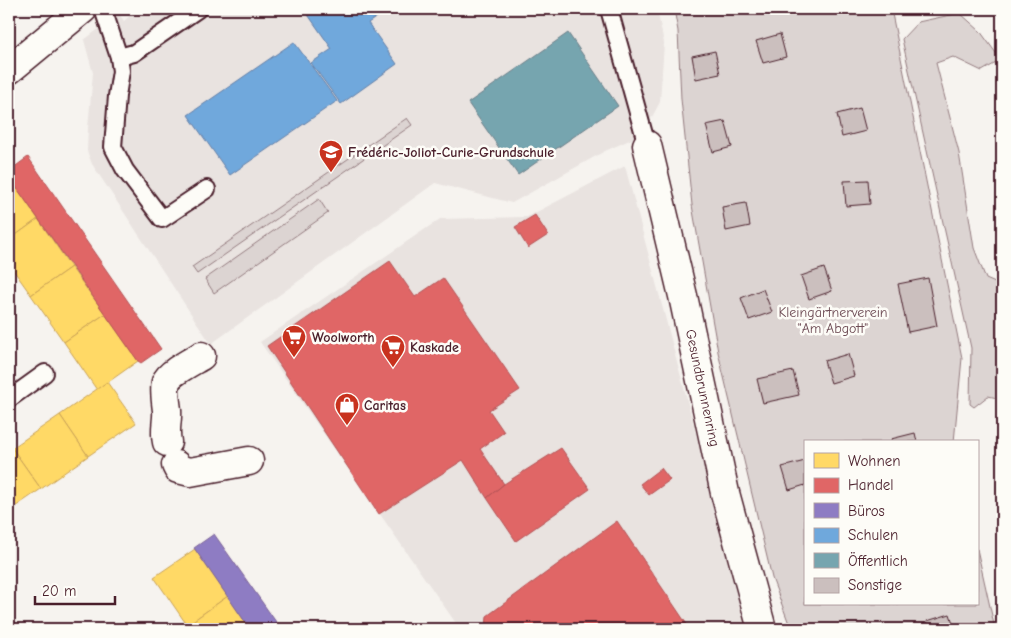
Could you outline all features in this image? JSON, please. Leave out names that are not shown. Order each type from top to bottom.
[{"type":"street","points":[[9,70],[83,9]]},
{"type":"street","name":"Gesundbrunnenring","points":[[646,145],[649,179],[676,297],[762,629]]},
{"type":"street","points":[[201,356],[172,374],[166,382],[165,402],[168,412],[165,433],[178,469],[190,472],[249,461]]},
{"type":"lane","points":[[103,9],[119,57],[121,71],[116,96],[113,147],[125,170],[162,218],[207,189]]},
{"type":"lane","points":[[119,57],[134,53],[198,9]]},
{"type":"lane","points":[[609,9],[646,145]]},
{"type":"lane","points":[[9,399],[45,373]]},
{"type":"shaded area","name":"Frédéric-Joliot-Curie-Grundschule","points":[[137,9],[657,9],[664,43],[660,102],[643,134],[605,151],[512,203],[435,183],[211,344],[92,164],[87,151],[93,73],[84,40],[119,14],[124,21]]},
{"type":"shaded area","points":[[625,166],[748,629],[460,629],[260,342],[440,219],[527,217]]},
{"type":"green space","name":"Kleingärtnerverein \"Am Abgott\"","points":[[674,9],[891,9],[962,358],[954,440],[804,440],[804,606],[978,606],[978,553],[995,629],[791,629],[772,578],[718,352],[692,205],[681,99],[678,31]]},
{"type":"green space","points":[[960,13],[980,31],[1001,60],[982,71],[953,57],[936,63],[959,153],[974,248],[986,279],[1002,286],[1002,364],[998,366],[1002,399],[988,396],[974,407],[970,404],[971,348],[902,39],[918,22]]},
{"type":"green space","points":[[407,118],[412,125],[197,274],[192,267]]},
{"type":"green space","points":[[319,199],[328,213],[214,293],[205,279]]},
{"type":"building: Wohnen","points":[[9,177],[38,219],[9,240]]},
{"type":"building: Wohnen","points":[[38,219],[71,267],[31,295],[9,264],[9,240]]},
{"type":"building: Wohnen","points":[[71,267],[105,314],[64,342],[31,295]]},
{"type":"building: Wohnen","points":[[105,314],[138,361],[97,390],[64,342]]},
{"type":"building: Wohnen","points":[[107,382],[136,423],[88,456],[60,415]]},
{"type":"building: Wohnen","points":[[60,415],[88,456],[41,489],[12,448]]},
{"type":"building: Wohnen","points":[[12,448],[41,489],[9,511],[9,451]]},
{"type":"building: Wohnen","points":[[195,549],[228,596],[187,625],[154,577]]},
{"type":"building: Wohnen","points":[[228,596],[250,629],[190,629],[187,625]]},
{"type":"building: Handel","points":[[28,157],[161,349],[141,363],[9,177],[9,171]]},
{"type":"building: Handel","points":[[535,215],[548,235],[528,248],[515,227]]},
{"type":"building: Handel","name":"Kaskade","points":[[390,261],[415,297],[443,278],[520,390],[489,410],[504,432],[480,449],[504,484],[487,498],[463,460],[379,514],[267,346]]},
{"type":"building: Handel","points":[[561,448],[590,489],[516,541],[487,498],[504,484]]},
{"type":"building: Handel","points":[[661,468],[670,480],[649,495],[640,484]]},
{"type":"building: Handel","points":[[617,521],[690,629],[486,629],[487,616]]},
{"type":"building: Büros","points":[[214,534],[281,629],[250,629],[194,548]]},
{"type":"building: Schulen","points":[[304,9],[389,9],[368,23],[397,64],[341,104],[311,63],[332,49]]},
{"type":"building: Schulen","points":[[294,42],[337,101],[230,175],[188,115]]},
{"type":"building: Öffentlich","points":[[568,33],[618,106],[518,175],[468,103]]},
{"type":"building: Sonstige","points":[[780,34],[786,57],[763,63],[756,41]]},
{"type":"building: Sonstige","points":[[715,51],[720,74],[696,79],[692,56]]},
{"type":"building: Sonstige","points":[[860,108],[866,131],[842,137],[837,114]]},
{"type":"building: Sonstige","points":[[725,121],[732,147],[713,152],[706,125]]},
{"type":"building: Sonstige","points":[[868,180],[870,204],[846,206],[844,181]]},
{"type":"building: Sonstige","points":[[746,203],[750,226],[726,231],[722,207]]},
{"type":"building: Sonstige","points":[[824,268],[832,291],[809,299],[801,276]]},
{"type":"building: Sonstige","points":[[928,278],[937,326],[908,332],[898,284]]},
{"type":"building: Sonstige","points":[[763,289],[772,312],[749,320],[741,298]]},
{"type":"building: Sonstige","points":[[848,354],[854,376],[831,383],[824,361]]},
{"type":"building: Sonstige","points":[[793,371],[799,395],[763,403],[757,379]]},
{"type":"building: Sonstige","points":[[915,433],[917,440],[891,440]]},
{"type":"building: Sonstige","points":[[804,461],[804,485],[789,490],[782,467]]},
{"type":"building: Sonstige","points":[[950,614],[955,629],[930,629],[927,621]]},
{"type":"place","name":"Frédéric-Joliot-Curie-Grundschule","points":[[331,173]]},
{"type":"place","name":"Woolworth","points":[[294,358]]},
{"type":"place","name":"Kaskade","points":[[393,368]]},
{"type":"place","name":"Caritas","points":[[347,426]]}]
